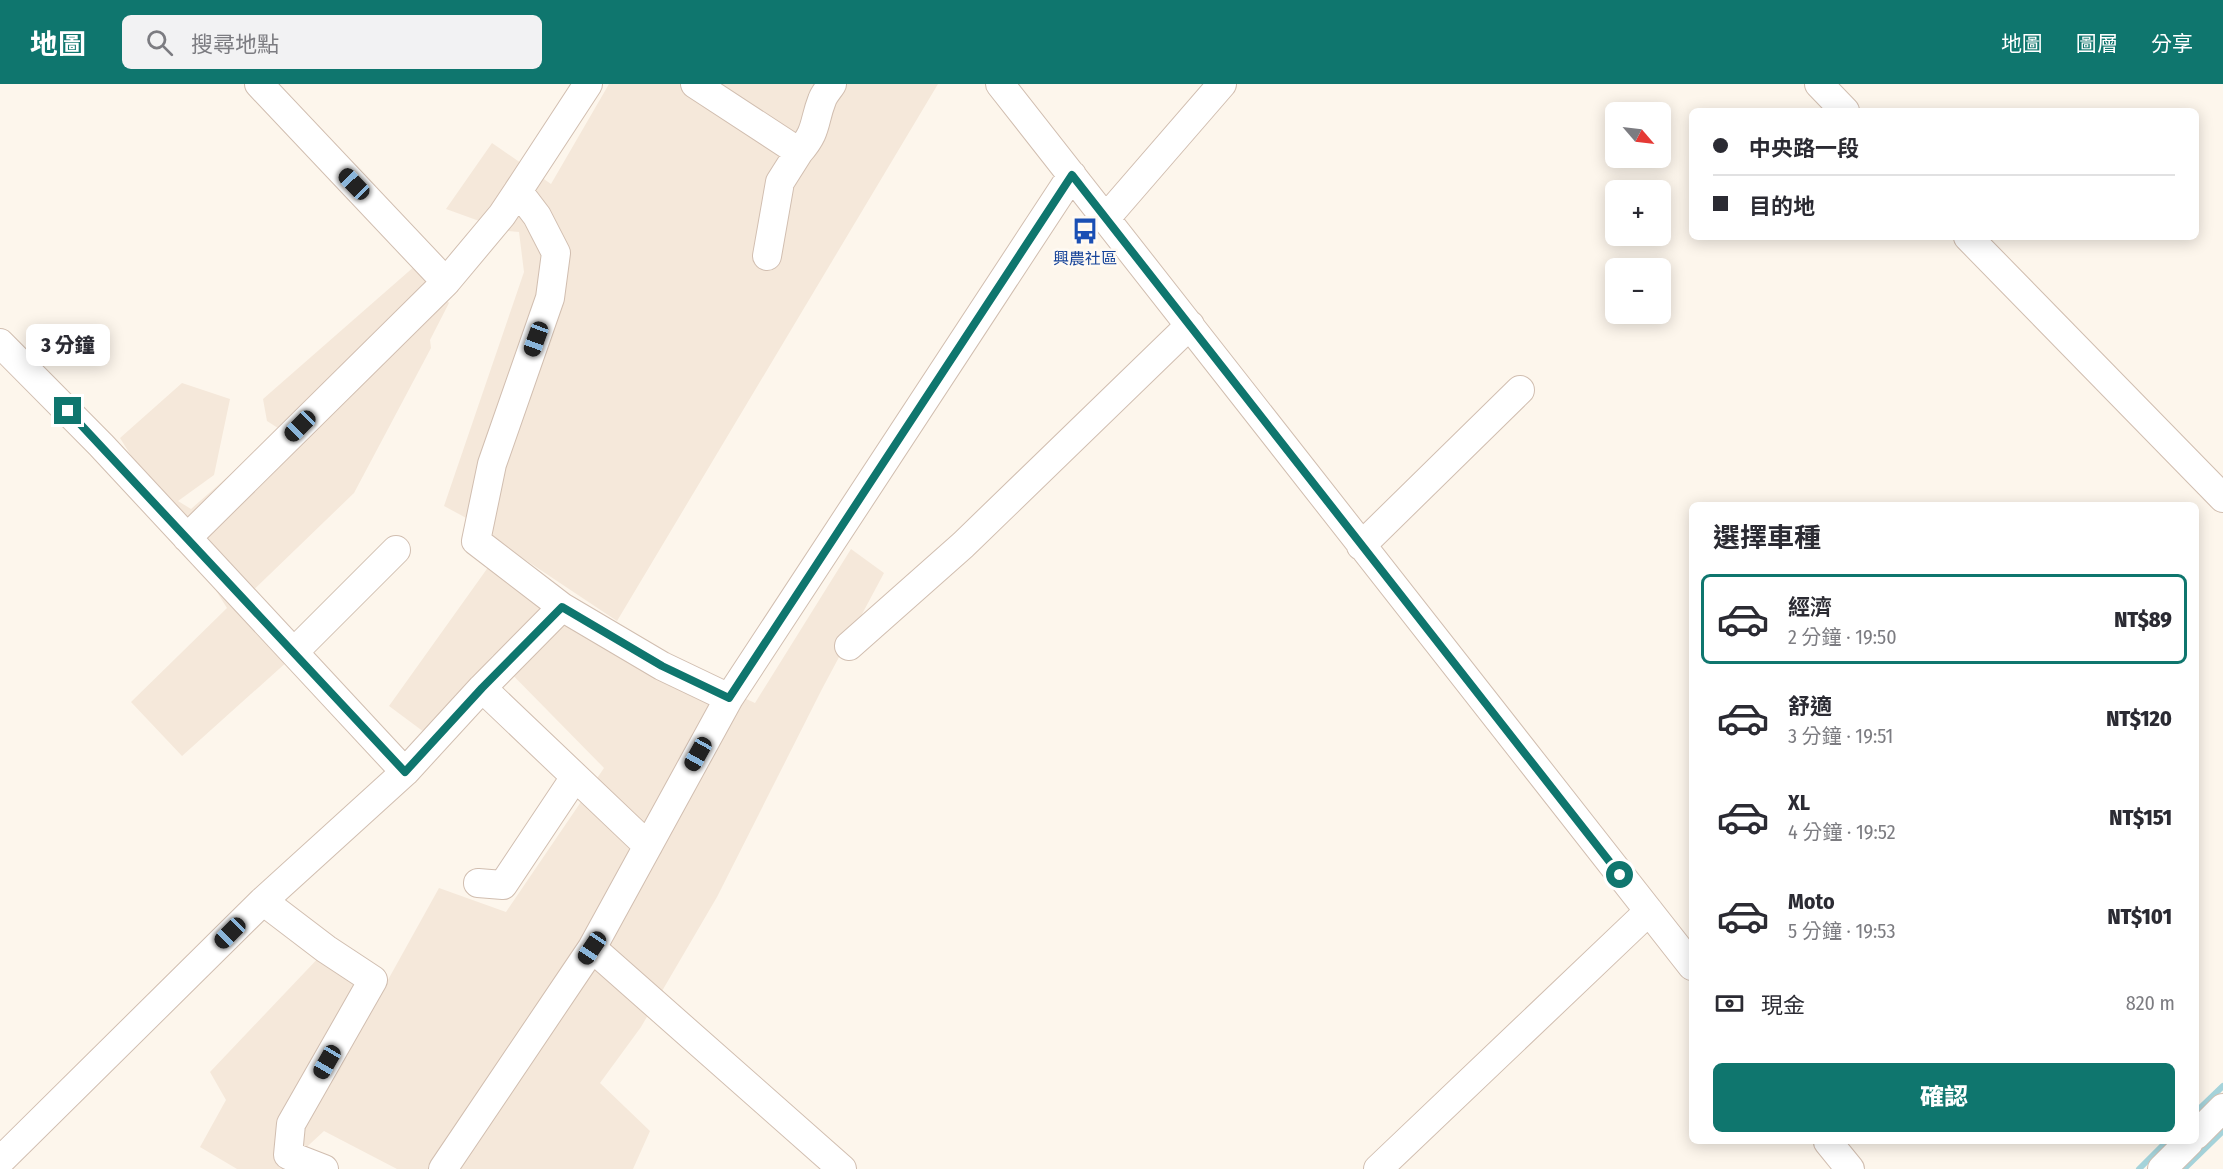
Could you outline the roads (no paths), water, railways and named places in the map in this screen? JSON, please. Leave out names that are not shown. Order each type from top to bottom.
[{"type":"street","points":[[259,84],[446,282]]},
{"type":"street","points":[[187,538],[446,282],[502,215],[588,84]]},
{"type":"street","points":[[767,256],[780,182],[799,152],[810,140],[817,123],[822,99],[832,84]]},
{"type":"street","points":[[1000,84],[1689,962]]},
{"type":"street","points":[[1106,218],[1222,84]]},
{"type":"street","points":[[1819,84],[1842,108]]},
{"type":"street","points":[[713,89],[799,152]]},
{"type":"street","points":[[443,1169],[592,948],[729,698],[1072,175]]},
{"type":"street","points":[[518,191],[537,216],[556,253],[550,298],[492,464],[476,541],[562,607],[662,666],[729,698]]},
{"type":"street","points":[[1971,240],[2223,498]]},
{"type":"street","points":[[849,646],[963,545],[1190,325]]},
{"type":"street","points":[[0,343],[101,445],[405,772]]},
{"type":"street","points":[[1362,546],[1520,390]]},
{"type":"street","points":[[294,652],[396,550]]},
{"type":"street","points":[[0,1161],[263,901],[405,772],[482,688],[562,607]]},
{"type":"street","points":[[482,688],[648,846]]},
{"type":"street","points":[[478,883],[503,885],[575,777]]},
{"type":"street","points":[[263,901],[326,950],[373,980],[291,1124],[288,1155],[324,1169]]},
{"type":"street","points":[[1378,1169],[1649,911]]},
{"type":"street","points":[[592,948],[842,1169]]},
{"type":"street","points":[[2199,1132],[2223,1108]]},
{"type":"street","points":[[1830,1144],[1850,1169]]},
{"type":"street","points":[[2162,1169],[2187,1144]]},
{"type":"waterway","points":[[2199,1109],[2223,1086]]},
{"type":"waterway","points":[[2184,1169],[2223,1131]]},
{"type":"waterway","points":[[2139,1169],[2164,1144]]},
{"type":"place","name":"興農社區","points":[[1085,231]]}]
